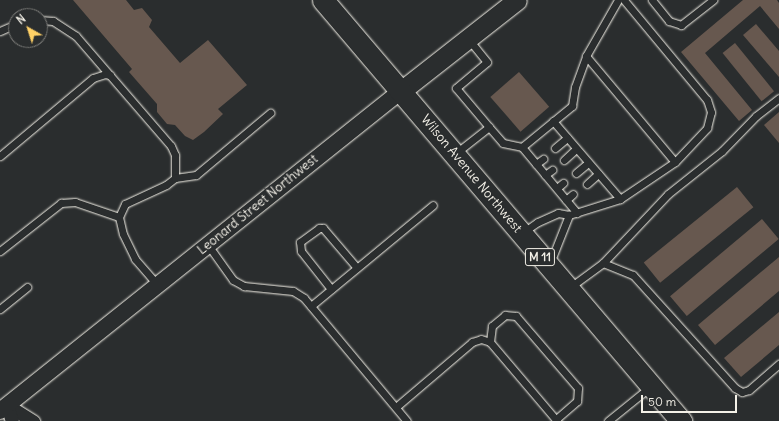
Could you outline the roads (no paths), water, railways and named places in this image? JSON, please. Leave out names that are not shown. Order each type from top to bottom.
[{"type":"main road","name":"Wilson Avenue Northwest","points":[[322,0],[681,421]]},
{"type":"main road","name":"Leonard Street Northwest","points":[[401,91],[517,0]]},
{"type":"street","name":"Leonard Street Northwest","points":[[2,404],[158,285],[401,91]]},
{"type":"street","points":[[2,404],[12,421]]},
{"type":"street","points":[[2,404],[33,421]]},
{"type":"lane","points":[[522,147],[572,106],[575,87],[586,56],[618,0]]},
{"type":"lane","points":[[521,233],[538,222],[558,213],[569,215],[578,213],[620,199],[675,162],[707,128],[711,112],[707,100],[624,0]]},
{"type":"lane","points":[[652,0],[669,21],[681,25],[714,0]]},
{"type":"lane","points":[[48,21],[53,21],[64,27],[110,75],[171,146],[175,155],[176,178]]},
{"type":"lane","points":[[468,39],[487,62],[456,88],[503,143],[522,147],[578,213]]},
{"type":"lane","points":[[586,56],[675,162]]},
{"type":"lane","points":[[0,156],[93,78],[105,74],[110,75]]},
{"type":"lane","points":[[568,290],[603,263],[668,194],[722,151],[756,116],[779,98]]},
{"type":"lane","points":[[158,285],[135,259],[123,234],[119,218],[126,204],[166,185],[176,178],[196,175],[270,113]]},
{"type":"lane","points":[[553,122],[620,199]]},
{"type":"lane","points":[[455,155],[489,127]]},
{"type":"lane","points":[[555,148],[567,138]]},
{"type":"lane","points":[[564,160],[576,149]]},
{"type":"lane","points":[[536,164],[543,159]]},
{"type":"lane","points":[[576,173],[588,163]]},
{"type":"lane","points":[[545,175],[552,170]]},
{"type":"lane","points":[[587,184],[598,174]]},
{"type":"lane","points":[[557,188],[563,183]]},
{"type":"lane","points":[[566,200],[573,194]]},
{"type":"lane","points":[[0,251],[61,203],[74,202],[119,218]]},
{"type":"lane","points":[[311,306],[433,205]]},
{"type":"lane","points":[[549,267],[569,215]]},
{"type":"lane","points":[[331,289],[301,251],[298,246],[300,242],[319,228],[323,228],[357,268]]},
{"type":"lane","points":[[208,245],[233,280],[244,286],[293,291],[311,306],[407,421]]},
{"type":"lane","points":[[603,263],[633,276],[736,388],[742,392],[749,390],[779,364]]},
{"type":"lane","points":[[0,309],[27,287]]},
{"type":"lane","points":[[396,407],[472,342],[481,339],[490,342],[557,420],[577,401],[578,388],[516,316],[505,314],[492,326],[490,342]]},
{"type":"lane","points":[[608,421],[651,386]]}]
